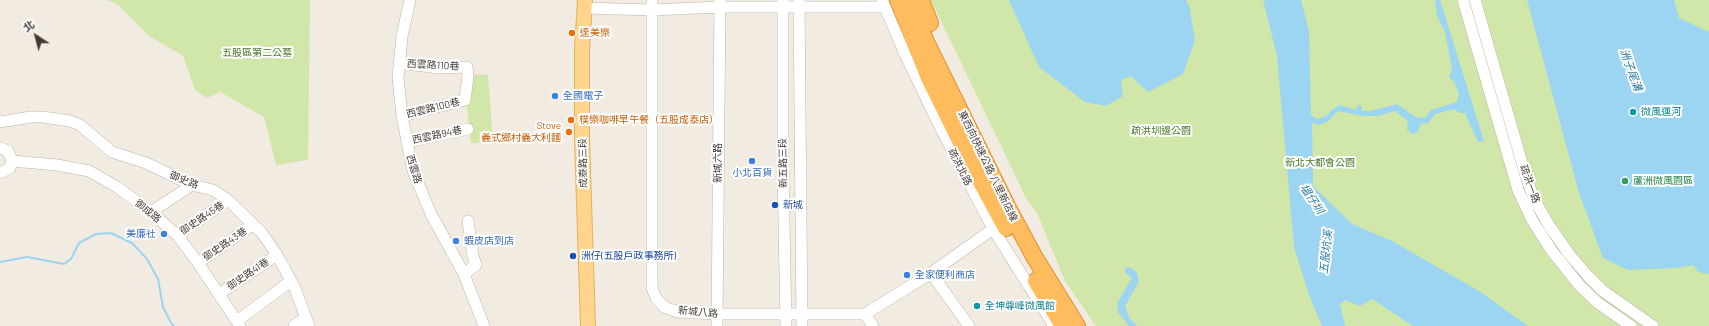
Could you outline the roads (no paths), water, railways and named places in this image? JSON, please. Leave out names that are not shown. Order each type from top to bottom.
[{"type":"highway","name":"東西向快速公路 八里新店線","points":[[909,0],[926,42],[1008,208],[1035,258],[1077,326]]},
{"type":"highway","points":[[921,0],[957,104]]},
{"type":"highway","name":"東西向快速公路 八里新店線","points":[[888,2],[929,78],[975,171],[1024,260],[1063,326]]},
{"type":"main road","name":"成泰路三段","points":[[585,4],[582,50],[582,139],[588,326]]},
{"type":"main road","points":[[588,312],[594,326]]},
{"type":"street","name":"西雲路","points":[[410,0],[402,36],[398,78],[402,116],[413,171],[430,214],[464,274],[484,326]]},
{"type":"street","name":"疏洪一路","points":[[1463,0],[1518,190],[1532,220],[1552,251],[1580,286],[1598,303],[1631,326]]},
{"type":"street","name":"疏洪一路","points":[[1475,0],[1527,180],[1535,201],[1554,232],[1587,275],[1603,291],[1653,326]]},
{"type":"street","points":[[585,4],[652,5],[888,2]]},
{"type":"street","name":"疏洪北路","points":[[888,2],[938,123],[992,229],[1054,326]]},
{"type":"street","name":"新城六路","points":[[717,326],[720,3]]},
{"type":"street","name":"新五路三段","points":[[783,3],[782,147],[786,326]]},
{"type":"street","name":"新五路三段","points":[[799,4],[802,321]]},
{"type":"street","name":"新城八路","points":[[652,5],[652,288],[656,298],[664,307],[678,312],[717,314],[786,314],[802,321],[865,314]]},
{"type":"street","name":"西雲路110巷","points":[[399,63],[439,68],[467,67],[468,76],[465,100]]},
{"type":"street","name":"西雲路100巷","points":[[402,116],[465,100]]},
{"type":"street","name":"御史路","points":[[0,122],[31,117],[70,121],[80,125],[112,152],[146,163],[192,185],[213,190],[228,200],[252,225],[262,233],[277,255],[291,281],[308,322]]},
{"type":"street","name":"西雲路94巷","points":[[407,142],[468,129]]},
{"type":"street","points":[[0,148],[8,151],[12,161],[10,168],[0,173]]},
{"type":"street","name":"御成路","points":[[12,161],[57,165],[89,171],[116,187],[151,212],[177,235],[239,323]]},
{"type":"street","points":[[151,212],[192,185]]},
{"type":"street","name":"御史路45巷","points":[[177,235],[228,200]]},
{"type":"street","points":[[464,274],[476,265],[473,256],[468,221]]},
{"type":"street","name":"御史路43巷","points":[[198,263],[252,225]]},
{"type":"street","points":[[873,326],[865,314],[931,273],[992,229]]},
{"type":"street","name":"御史路41巷","points":[[219,294],[277,255]]},
{"type":"street","points":[[931,273],[969,326]]},
{"type":"street","points":[[239,323],[291,281]]},
{"type":"street","points":[[294,326],[308,322]]},
{"type":"water","points":[[1009,0],[1186,0],[1189,5],[1195,40],[1183,74],[1148,92],[1131,76],[1121,80],[1123,96],[1106,106],[1085,102],[1039,67]]},
{"type":"water","points":[[1263,0],[1301,0],[1309,31],[1311,115],[1317,119],[1326,116],[1340,105],[1356,110],[1358,105],[1361,105],[1362,111],[1371,111],[1397,104],[1417,118],[1426,117],[1431,110],[1457,102],[1459,93],[1454,82],[1449,77],[1452,69],[1445,32],[1437,16],[1435,0],[1440,0],[1484,141],[1478,142],[1465,113],[1460,113],[1454,109],[1435,114],[1428,123],[1421,124],[1417,133],[1413,134],[1407,130],[1408,121],[1395,111],[1378,116],[1363,116],[1338,111],[1327,122],[1319,125],[1312,123],[1313,186],[1352,224],[1392,241],[1479,291],[1528,326],[1413,326],[1372,299],[1360,306],[1345,300],[1340,304],[1345,326],[1322,326],[1309,295],[1294,247],[1277,56]]},
{"type":"water","name":"微風運河","points":[[1527,0],[1674,0],[1679,18],[1709,32],[1709,274],[1698,272],[1693,265],[1677,268],[1628,270],[1603,258],[1579,193]]},
{"type":"water","points":[[1130,267],[1137,273],[1139,281],[1125,306],[1129,317],[1137,326],[1129,326],[1118,312],[1117,303],[1132,278],[1125,273],[1125,268]]},
{"type":"waterway","points":[[0,262],[27,257],[64,264],[71,259],[79,243],[96,234],[111,233],[132,243],[147,259],[158,279],[163,307],[174,326]]},
{"type":"place","name":"達美樂","points":[[572,33]]},
{"type":"place","name":"全國電子","points":[[555,96]]},
{"type":"place","name":"微風運河","points":[[1633,112]]},
{"type":"place","name":"樸樂咖啡早午餐（五股成泰店）","points":[[571,120]]},
{"type":"place","name":"Stove 義式鄉村義大利麵","points":[[569,132]]},
{"type":"place","name":"小北百貨","points":[[752,161]]},
{"type":"place","name":"蘆洲微風園區","points":[[1625,181]]},
{"type":"place","name":"新城","points":[[775,205]]},
{"type":"place","name":"美廉社","points":[[164,234]]},
{"type":"place","name":"蝦皮店到店","points":[[456,241]]},
{"type":"place","name":"洲仔(五股戶政事務所)","points":[[573,256]]},
{"type":"place","name":"全家便利商店","points":[[907,275]]},
{"type":"place","name":"全坤尊峰微風館","points":[[977,306]]},
{"type":"park label","name":"五股區第二公墓","points":[[257,53]]},
{"type":"park label","name":"疏洪圳邊公園","points":[[1161,131]]},
{"type":"park label","name":"新北大都會公園","points":[[1320,163]]},
{"type":"water label","name":"洲子尾溝","points":[[1631,70]]},
{"type":"water label","name":"塭仔圳","points":[[1312,199]]},
{"type":"water label","name":"五股坑溪","points":[[1326,252]]}]
